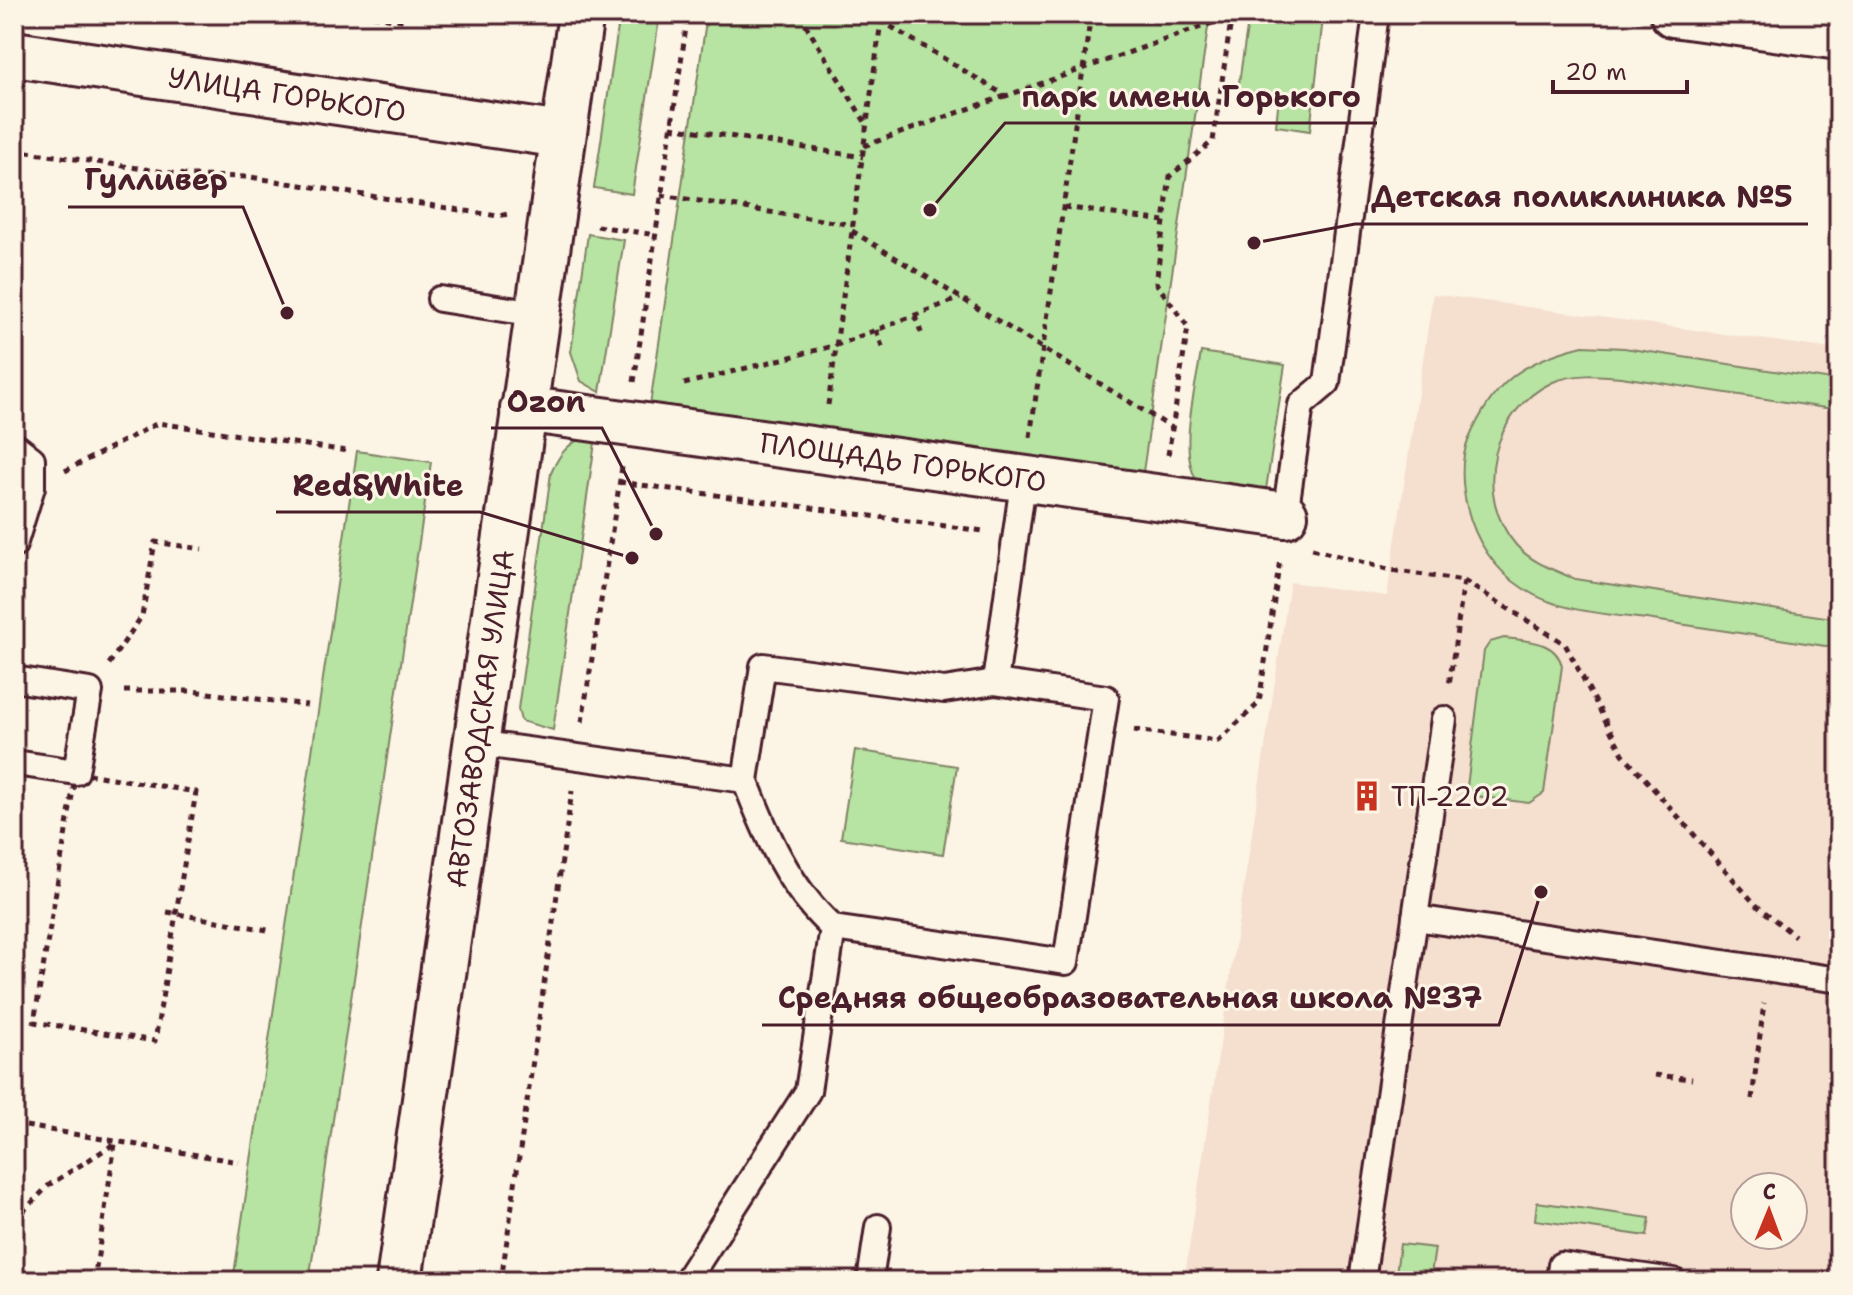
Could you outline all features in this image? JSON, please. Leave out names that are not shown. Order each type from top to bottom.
[{"type":"street","name":"АВТОЗАВОДСКАЯ УЛИЦА","points":[[399,1281],[581,14]]},
{"type":"street","points":[[1676,14],[1789,22],[1839,37]]},
{"type":"street","name":"УЛИЦА ГОРЬКОГО","points":[[14,54],[562,135]]},
{"type":"street","name":"ПЛОЩАДЬ ГОРЬКОГО","points":[[523,409],[1161,497],[1292,539]]},
{"type":"lane","points":[[1292,539],[1301,405],[1327,383],[1376,14]]},
{"type":"lane","points":[[440,299],[536,314]]},
{"type":"lane","points":[[14,445],[32,459],[32,487],[14,545]]},
{"type":"lane","points":[[995,682],[1024,476]]},
{"type":"lane","points":[[763,666],[944,690],[995,682],[1106,698],[1066,962],[833,928],[808,905],[767,839],[745,780],[763,666]]},
{"type":"lane","points":[[14,679],[90,691],[76,772],[22,764]]},
{"type":"lane","points":[[1362,1281],[1444,719]]},
{"type":"lane","points":[[476,743],[745,780]]},
{"type":"lane","points":[[1415,918],[1839,980]]},
{"type":"lane","points":[[690,1275],[808,1091],[833,928]]},
{"type":"lane","points":[[870,1281],[878,1227]]},
{"type":"lane","points":[[1559,1281],[1561,1265],[1673,1281]]},
{"type":"path","points":[[361,14],[408,21]]},
{"type":"path","points":[[501,1281],[688,14]]},
{"type":"path","points":[[799,14],[867,125]]},
{"type":"path","points":[[870,14],[882,17],[1006,96]]},
{"type":"path","points":[[1024,476],[1091,14]]},
{"type":"path","points":[[864,146],[1232,15],[1213,141],[1170,176],[1156,283],[1188,327],[1161,497]]},
{"type":"path","points":[[822,449],[882,17]]},
{"type":"path","points":[[671,127],[863,157]]},
{"type":"path","points":[[14,150],[192,176],[250,177],[498,216],[514,213],[656,235]]},
{"type":"path","points":[[661,195],[852,228],[1172,428]]},
{"type":"path","points":[[1064,207],[1164,221]]},
{"type":"path","points":[[676,386],[837,345],[961,298]]},
{"type":"path","points":[[915,316],[922,335]]},
{"type":"path","points":[[876,330],[883,349]]},
{"type":"path","points":[[32,487],[158,423],[347,451]]},
{"type":"path","points":[[619,482],[1016,535]]},
{"type":"path","points":[[1102,725],[1218,741],[1259,703],[1292,539],[1350,562],[1464,581],[1565,644],[1623,754],[1756,905],[1803,943]]},
{"type":"path","points":[[108,666],[142,616],[155,542],[202,549]]},
{"type":"path","points":[[1444,719],[1464,581]]},
{"type":"path","points":[[119,691],[191,691],[307,705]]},
{"type":"path","points":[[76,772],[196,792],[155,1041],[34,1022],[76,772]]},
{"type":"path","points":[[167,912],[273,931]]},
{"type":"path","points":[[1752,1099],[1768,970]]},
{"type":"path","points":[[1655,1075],[1692,1079]]},
{"type":"path","points":[[14,1124],[239,1162]]},
{"type":"path","points":[[14,1221],[49,1185],[115,1143]]},
{"type":"path","points":[[94,1281],[115,1143]]},
{"type":"shaded area","points":[[1433,294],[1839,350],[1839,1281],[1184,1281],[1290,582],[1387,596]]},
{"type":"green space","points":[[620,14],[660,14],[632,194],[594,188]]},
{"type":"green space","points":[[707,14],[1210,14],[1143,472],[650,405]]},
{"type":"green space","points":[[1249,14],[1331,14],[1323,18],[1310,131],[1276,126],[1279,96],[1238,90]]},
{"type":"green space","points":[[588,234],[624,240],[600,392],[581,381],[571,352]]},
{"type":"green space","points":[[1583,346],[1624,348],[1839,381],[1839,410],[1621,377],[1578,376],[1553,382],[1532,395],[1515,412],[1503,432],[1495,455],[1492,478],[1495,502],[1502,525],[1516,545],[1536,561],[1575,579],[1839,619],[1839,648],[1570,608],[1524,589],[1495,563],[1475,531],[1465,499],[1465,448],[1488,403],[1512,377],[1543,359]]},
{"type":"green space","points":[[1201,352],[1285,365],[1265,496],[1200,485],[1193,473],[1188,440]]},
{"type":"green space","points":[[596,436],[553,730],[521,721],[518,709],[551,473],[568,447],[580,439]]},
{"type":"green space","points":[[357,451],[431,462],[309,1281],[233,1281]]},
{"type":"green space","points":[[1504,638],[1539,643],[1554,651],[1562,666],[1544,793],[1529,803],[1475,796],[1467,787],[1484,651],[1490,642]]},
{"type":"green space","points":[[855,750],[957,766],[943,854],[841,838]]},
{"type":"green space","points":[[1537,1202],[1650,1218],[1647,1236],[1535,1220]]},
{"type":"green space","points":[[1400,1244],[1435,1248],[1430,1281],[1395,1281]]},
{"type":"place","name":"парк имени Горького","points":[[930,210]]},
{"type":"place","name":"Детская поликлиника №5","points":[[1254,243]]},
{"type":"place","name":"Гулливер","points":[[287,313]]},
{"type":"place","name":"Ozon","points":[[656,534]]},
{"type":"place","name":"Red&White","points":[[632,558]]},
{"type":"place","name":"ТП-2202","points":[[1367,796]]},
{"type":"place","name":"Средняя общеобразовательная школа №37","points":[[1541,892]]}]
